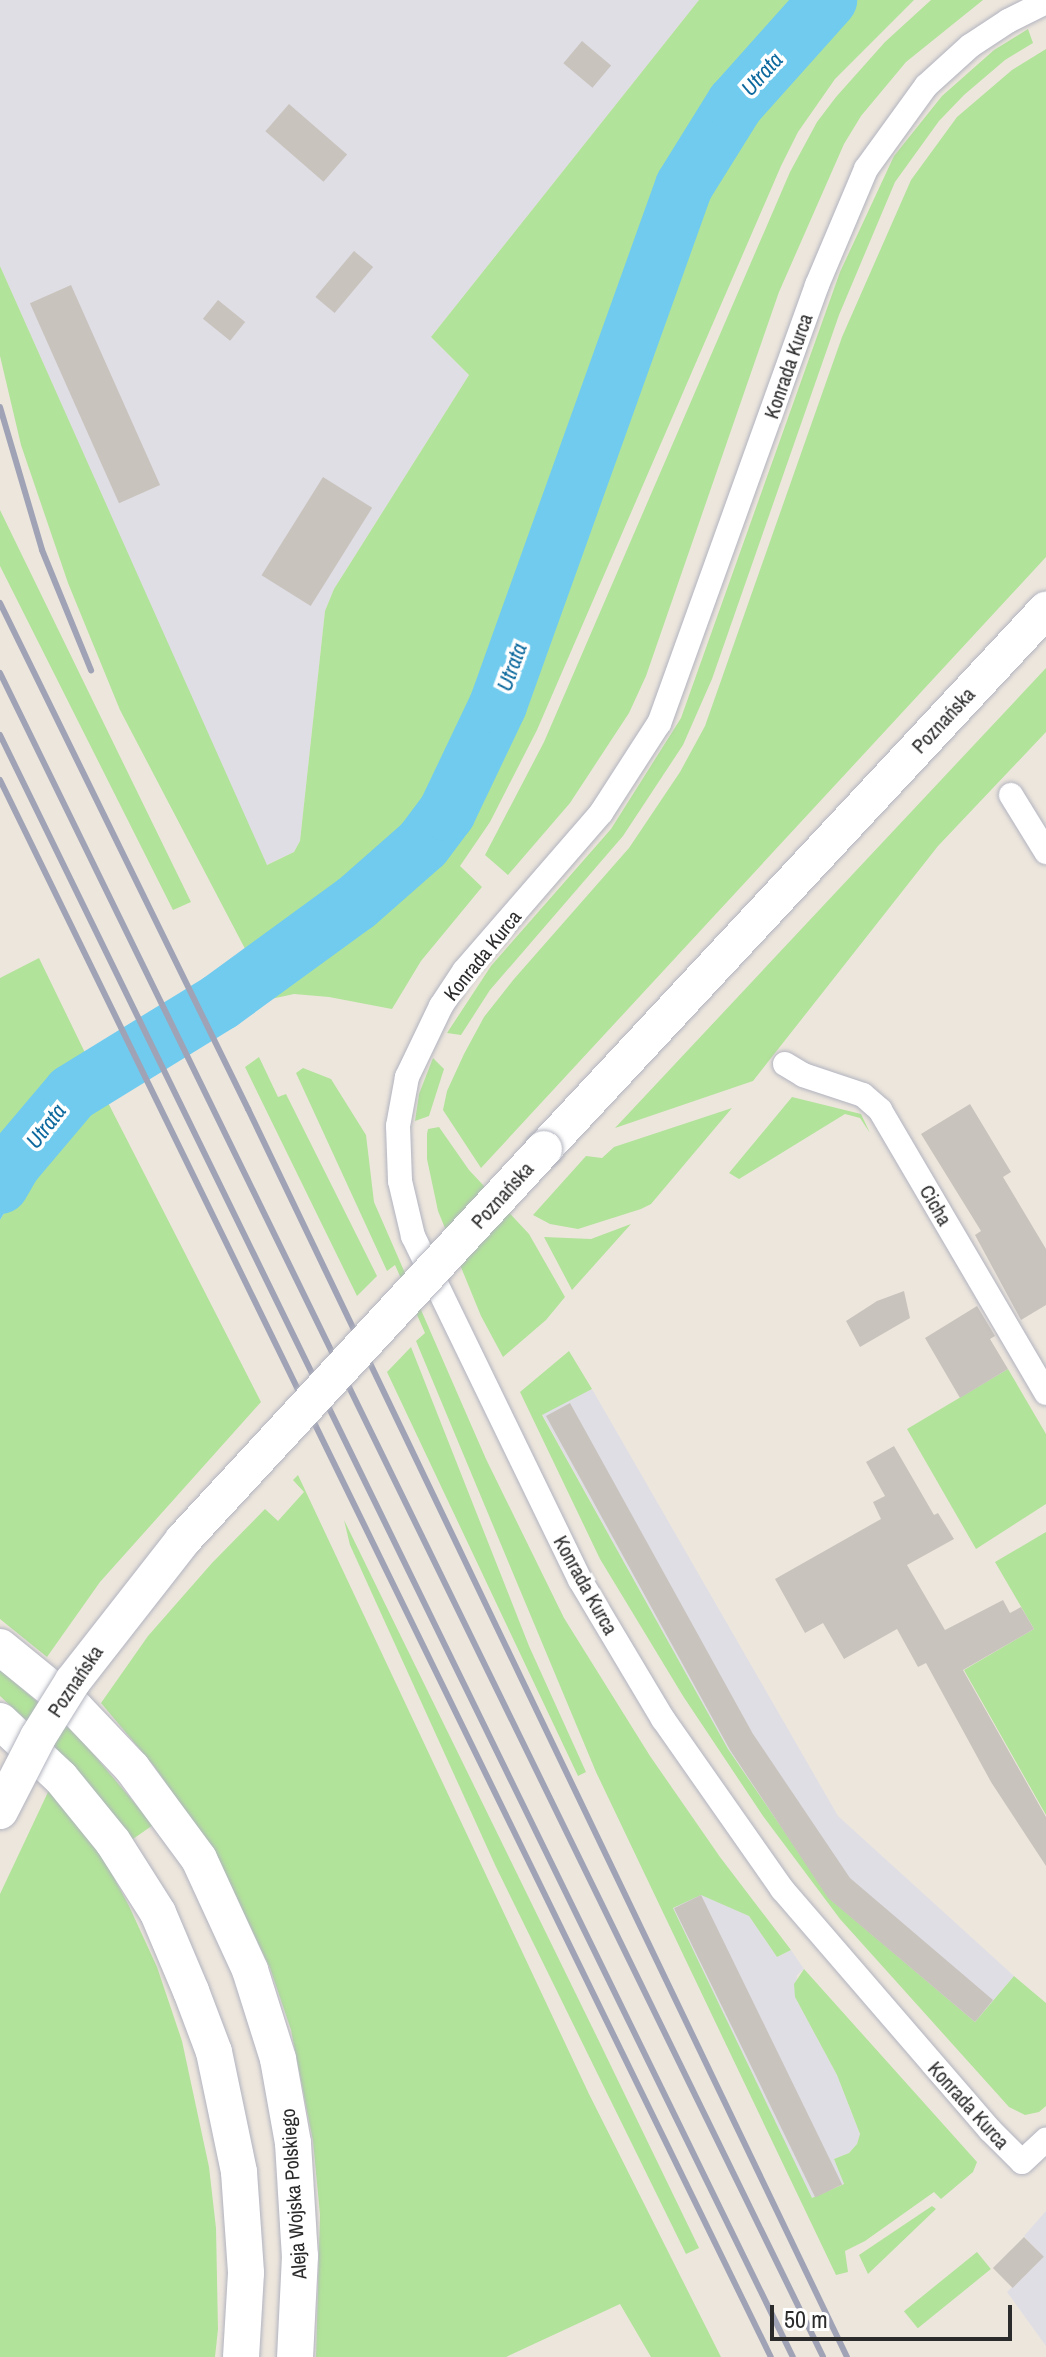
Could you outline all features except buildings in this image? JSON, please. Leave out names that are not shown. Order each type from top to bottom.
[{"type":"main road","name":"Poznańska","points":[[0,1811],[38,1737],[73,1681],[183,1540],[1046,610]]},
{"type":"main road","name":"Aleja Wojska Polskiego","points":[[0,1647],[75,1708],[132,1768],[199,1859],[227,1914],[269,2026],[285,2091],[293,2143],[300,2256],[295,2357]]},
{"type":"main road","points":[[0,1721],[61,1778],[113,1842],[158,1913],[191,1991],[214,2052],[239,2172],[246,2273],[241,2357]]},
{"type":"street","name":"Konrada Kurca","points":[[1046,2],[1008,21],[970,46],[926,86],[866,169],[817,285],[659,723],[601,813],[464,971],[441,1006],[407,1077],[398,1126],[400,1181],[413,1236],[580,1580],[663,1719],[782,1889],[824,1942],[1022,2162],[1046,2140]]},
{"type":"street","points":[[1011,795],[1046,852]]},
{"type":"street","name":"Cicha","points":[[785,1064],[803,1075],[863,1095],[880,1110],[1046,1393]]},
{"type":"shaded area","points":[[0,0],[699,0],[431,337],[469,375],[334,589],[325,611],[300,841],[294,852],[266,865],[0,266]]},
{"type":"shaded area","points":[[592,1389],[838,1816],[1014,1976],[975,2022],[831,1900],[728,1749],[542,1414]]},
{"type":"shaded area","points":[[701,1894],[749,1916],[777,1957],[791,1950],[804,1969],[797,1975],[795,1997],[837,2075],[860,2134],[857,2144],[849,2153],[834,2159],[844,2184],[812,2198],[673,1908]]},
{"type":"shaded area","points":[[1046,2211],[1046,2346],[1007,2292],[1043,2257],[1024,2236]]},
{"type":"green space","points":[[699,0],[807,0],[736,80],[679,172],[649,239],[491,694],[435,809],[408,842],[366,882],[253,964],[120,710],[68,583],[21,445],[0,356],[0,266],[267,865],[294,852],[300,841],[325,611],[334,589],[469,375],[431,337]]},
{"type":"green space","points":[[843,0],[914,0],[835,79],[798,132],[781,166],[537,730],[490,822],[460,866],[482,887],[421,961],[392,1009],[294,994],[271,999],[265,986],[376,904],[423,863],[453,825],[481,779],[505,730],[705,173],[721,145],[760,93]]},
{"type":"green space","points":[[931,0],[983,0],[906,62],[861,116],[844,144],[779,292],[646,676],[629,713],[570,803],[508,875],[485,855],[544,742],[790,172],[817,122],[836,97],[885,42]]},
{"type":"green space","points":[[1028,29],[1033,43],[1005,60],[964,95],[939,121],[895,182],[839,315],[712,679],[683,745],[623,836],[490,990],[461,1035],[447,1033],[491,966],[611,829],[681,718],[840,272],[894,156],[942,96],[994,50]]},
{"type":"green space","points":[[1046,49],[1046,557],[481,1168],[443,1110],[447,1091],[464,1054],[484,1017],[514,979],[629,848],[680,772],[705,726],[842,337],[911,180],[957,117],[1012,70]]},
{"type":"green space","points":[[0,510],[191,902],[173,910],[0,566]]},
{"type":"green space","points":[[1046,668],[1046,732],[938,846],[753,1081],[615,1128]]},
{"type":"green space","points":[[39,958],[91,1065],[48,1101],[0,1169],[0,978]]},
{"type":"green space","points":[[259,1057],[278,1097],[286,1094],[377,1276],[357,1296],[245,1067]]},
{"type":"green space","points":[[433,1058],[444,1069],[429,1116],[415,1121],[419,1094]]},
{"type":"green space","points":[[303,1068],[331,1079],[366,1135],[374,1202],[486,1459],[564,1618],[650,1756],[720,1857],[791,1950],[777,1957],[749,1916],[701,1895],[673,1908],[812,2198],[844,2184],[834,2159],[849,2153],[857,2144],[860,2134],[837,2075],[795,1997],[794,1984],[804,1969],[977,2162],[973,2172],[941,2199],[934,2192],[865,2241],[845,2251],[848,2272],[836,2275],[596,1772],[416,1341],[425,1333],[395,1265],[387,1271],[296,1073]]},
{"type":"green space","points":[[100,1087],[261,1402],[100,1582],[47,1657],[0,1619],[0,1220],[36,1158],[67,1118]]},
{"type":"green space","points":[[792,1097],[861,1114],[870,1133],[860,1118],[845,1114],[739,1179],[729,1173]]},
{"type":"green space","points":[[732,1108],[651,1204],[578,1229],[550,1224],[533,1215],[586,1156],[602,1158],[614,1147]]},
{"type":"green space","points":[[439,1127],[469,1170],[529,1234],[565,1297],[546,1320],[503,1357],[481,1316],[438,1211],[427,1159],[427,1134],[428,1129]]},
{"type":"green space","points":[[631,1224],[572,1290],[544,1237],[591,1239]]},
{"type":"green space","points":[[411,1347],[529,1646],[586,1772],[578,1776],[387,1372]]},
{"type":"green space","points":[[569,1351],[592,1389],[542,1415],[728,1749],[831,1900],[975,2022],[1014,1976],[1046,2003],[1046,2106],[1039,2112],[1025,2115],[1009,2107],[840,1919],[763,1816],[683,1696],[600,1559],[520,1392]]},
{"type":"green space","points":[[1008,1369],[1046,1434],[1046,1504],[976,1549],[907,1429]]},
{"type":"green space","points":[[298,1475],[589,2094],[721,2357],[651,2357],[620,2304],[506,2357],[316,2357],[320,2215],[313,2141],[291,2030],[270,1968],[218,1858],[154,1766],[101,1703],[148,1636],[212,1563],[265,1509],[278,1521],[304,1492],[293,1480]]},
{"type":"green space","points":[[344,1520],[699,2248],[686,2254],[496,1867],[350,1545]]},
{"type":"green space","points":[[1046,1532],[1046,1815],[964,1670],[1034,1629],[995,1562]]},
{"type":"green space","points":[[0,1670],[79,1737],[153,1825],[133,1839],[70,1762],[0,1696]]},
{"type":"green space","points":[[49,1790],[103,1857],[129,1906],[157,1967],[182,2041],[209,2167],[216,2228],[218,2329],[215,2357],[0,2357],[0,1894]]},
{"type":"green space","points":[[932,2206],[936,2209],[868,2274],[859,2255]]},
{"type":"green space","points":[[977,2252],[991,2269],[918,2328],[904,2311]]},
{"type":"water","points":[[116,1053],[125,1071],[94,1091],[57,1129],[36,1158],[0,1220],[0,1169],[18,1139],[48,1101],[81,1072]]},
{"type":"waterway","name":"Utrata","points":[[0,1185],[12,1164],[72,1093],[220,1002],[356,903],[423,844],[447,812],[498,705],[684,186],[735,104],[828,0]]},
{"type":"railway","points":[[0,407],[42,550],[91,670]]},
{"type":"railway","points":[[0,603],[248,1109],[847,2357]]},
{"type":"railway","points":[[0,673],[823,2357]]},
{"type":"railway","points":[[0,735],[793,2357]]},
{"type":"railway","points":[[0,780],[771,2357]]}]
